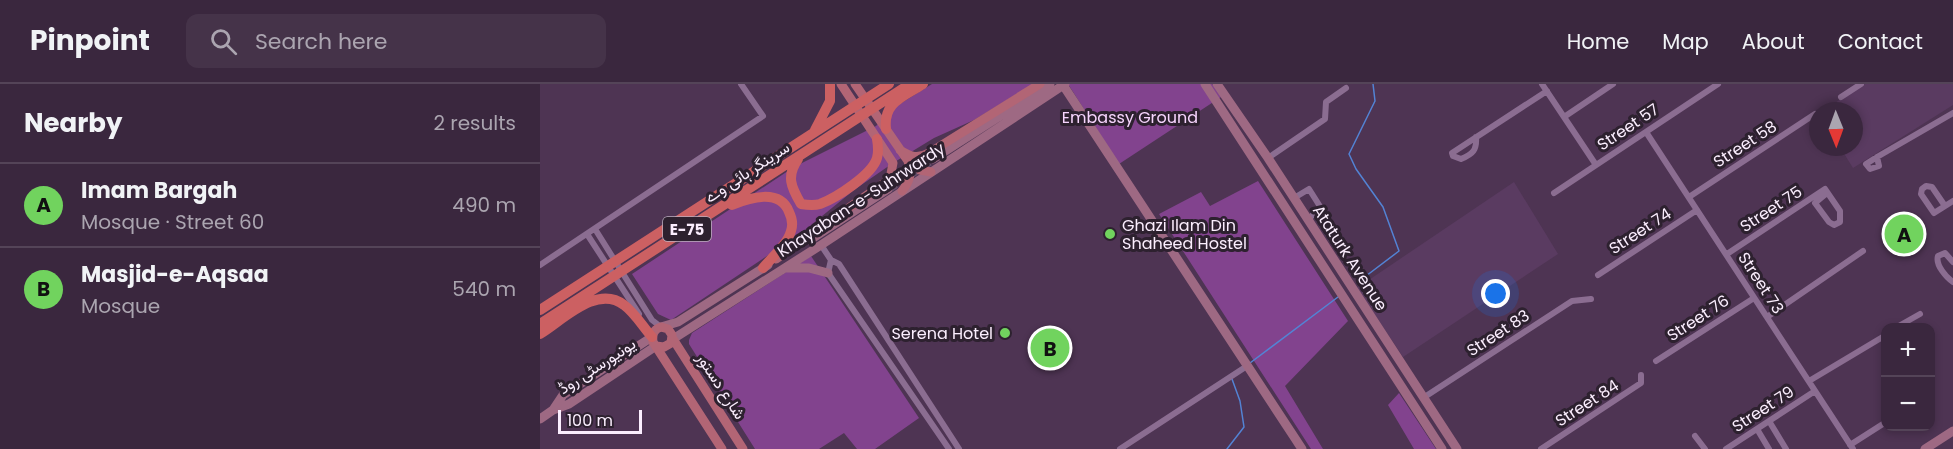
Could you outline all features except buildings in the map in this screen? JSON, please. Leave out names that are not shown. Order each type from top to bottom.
[{"type":"highway","points":[[814,133],[830,101],[830,84]]},
{"type":"highway","name":"سرینگر ہائی وے","points":[[540,310],[889,84]]},
{"type":"highway","name":"سرینگر ہائی وے","points":[[540,324],[910,84]]},
{"type":"highway","points":[[883,124],[890,106],[923,84]]},
{"type":"highway","points":[[799,157],[789,177],[801,204],[813,206],[845,190],[870,171],[878,154],[877,139]]},
{"type":"highway","points":[[709,214],[757,197],[781,201],[792,218],[791,230],[785,242],[767,265]]},
{"type":"highway","points":[[540,334],[588,303],[603,298],[623,304],[654,339]]},
{"type":"main road","points":[[841,84],[877,139]]},
{"type":"main road","points":[[855,84],[911,170],[910,180],[902,191]]},
{"type":"main road","points":[[900,150],[912,157],[921,156],[963,133],[1040,84]]},
{"type":"main road","name":"Khayaban-e-Suhrwardy","points":[[767,265],[884,188],[891,179],[893,163],[877,139]]},
{"type":"main road","points":[[921,156],[918,164],[920,170],[932,172]]},
{"type":"main road","points":[[661,327],[668,329],[673,339],[664,347],[654,339],[661,327]]},
{"type":"main road","name":"شارع دستور","points":[[654,339],[722,449]]},
{"type":"main road","name":"شارع دستور","points":[[673,339],[743,449]]},
{"type":"street","points":[[540,265],[763,116],[741,84]]},
{"type":"street","points":[[933,159],[1050,84]]},
{"type":"street","name":"Ataturk Avenue","points":[[1205,84],[1442,449]]},
{"type":"street","name":"Ataturk Avenue","points":[[1217,84],[1268,158],[1457,449]]},
{"type":"street","points":[[1542,84],[1596,165]]},
{"type":"street","points":[[1564,117],[1613,84]]},
{"type":"street","name":"Street 57","points":[[1554,193],[1718,84]]},
{"type":"street","points":[[1841,97],[1862,84]]},
{"type":"street","points":[[1064,85],[1302,449]]},
{"type":"street","name":"Khayaban-e-Suhrwardy","points":[[673,339],[1064,85]]},
{"type":"street","points":[[1268,158],[1325,119],[1326,102],[1346,88]]},
{"type":"street","points":[[1476,137],[1476,147],[1473,153],[1461,159],[1453,156],[1452,153],[1476,137],[1547,91]]},
{"type":"street","points":[[1877,158],[1953,113]]},
{"type":"street","name":"Street 58","points":[[1689,197],[1809,118]]},
{"type":"street","name":"Street 73","points":[[1646,132],[1851,447]]},
{"type":"street","points":[[1945,206],[1930,186],[1923,187],[1921,194],[1934,213],[1953,201]]},
{"type":"street","points":[[1293,198],[1309,189],[1321,208],[1307,220]]},
{"type":"street","name":"Street 75","points":[[1727,254],[1825,189],[1840,211],[1840,222],[1834,225],[1829,222],[1815,203],[1827,193]]},
{"type":"street","name":"Street 74","points":[[1598,274],[1697,210]]},
{"type":"street","points":[[595,229],[652,321],[661,327]]},
{"type":"street","name":"شارع دستور","points":[[587,234],[654,339]]},
{"type":"street","points":[[821,245],[831,260],[839,264],[959,449]]},
{"type":"street","points":[[1767,317],[1863,251]]},
{"type":"street","points":[[1953,262],[1945,253],[1937,259],[1937,264],[1953,282]]},
{"type":"street","points":[[828,273],[831,260]]},
{"type":"street","name":"Khayaban-e-Suhrwardy","points":[[661,327],[678,322],[692,314],[767,265]]},
{"type":"street","points":[[784,268],[809,268],[828,273],[949,449]]},
{"type":"street","name":"Street 83","points":[[1423,398],[1572,302],[1590,298]]},
{"type":"street","name":"Street 76","points":[[1656,361],[1755,298]]},
{"type":"street","points":[[692,314],[698,323]]},
{"type":"street","points":[[1905,323],[1920,314]]},
{"type":"street","points":[[1809,381],[1881,338]]},
{"type":"street","name":"یونیورسٹی روڈ","points":[[540,419],[553,410],[563,395],[654,339]]},
{"type":"street","points":[[1120,449],[1247,366]]},
{"type":"street","name":"Street 84","points":[[1541,449],[1641,383],[1641,375]]},
{"type":"street","points":[[1400,384],[1409,377]]},
{"type":"street","name":"Street 79","points":[[1726,449],[1815,392]]},
{"type":"street","points":[[924,414],[933,409]]},
{"type":"street","points":[[933,424],[940,419]]},
{"type":"street","points":[[1769,421],[1786,449]]},
{"type":"street","points":[[1851,447],[1881,426]]},
{"type":"street","points":[[1757,429],[1770,449]]},
{"type":"street","points":[[1925,449],[1953,431]]},
{"type":"street","points":[[1695,436],[1705,449]]},
{"type":"shaded area","points":[[1865,84],[1953,84],[1953,105],[1853,168],[1846,156],[1863,156],[1863,102],[1836,102]]},
{"type":"shaded area","points":[[1514,182],[1558,254],[1403,357],[1357,288]]},
{"type":"green space","points":[[932,84],[1033,84],[974,120],[934,138],[893,163],[854,190],[800,234],[671,320],[658,314],[632,274],[794,167],[876,126],[895,107]]},
{"type":"green space","name":"Embassy Ground","points":[[1068,84],[1212,84],[1221,97],[1119,164]]},
{"type":"green space","points":[[1258,181],[1348,321],[1285,386],[1323,449],[1311,449],[1159,214],[1201,192],[1210,206]]},
{"type":"green space","points":[[811,256],[919,418],[875,449],[857,449],[844,433],[819,449],[755,449],[689,344],[692,333]]},
{"type":"green space","points":[[1399,393],[1436,449],[1414,449],[1388,405]]},
{"type":"waterway","points":[[1362,279],[1399,251],[1383,207],[1356,169],[1349,154],[1375,101],[1373,84]]},
{"type":"waterway","points":[[1250,363],[1338,297]]},
{"type":"waterway","points":[[1227,449],[1244,427],[1240,401],[1232,379]]},
{"type":"tunnel","points":[[888,189],[933,159]]},
{"type":"place","name":"Ghazi Ilam Din Shaheed Hostel","points":[[1110,234]]},
{"type":"place","name":"Imam Bargah","points":[[1904,234]]},
{"type":"place","name":"Serena Hotel","points":[[1005,333]]},
{"type":"place","name":"Masjid-e-Aqsaa","points":[[1050,348]]}]
